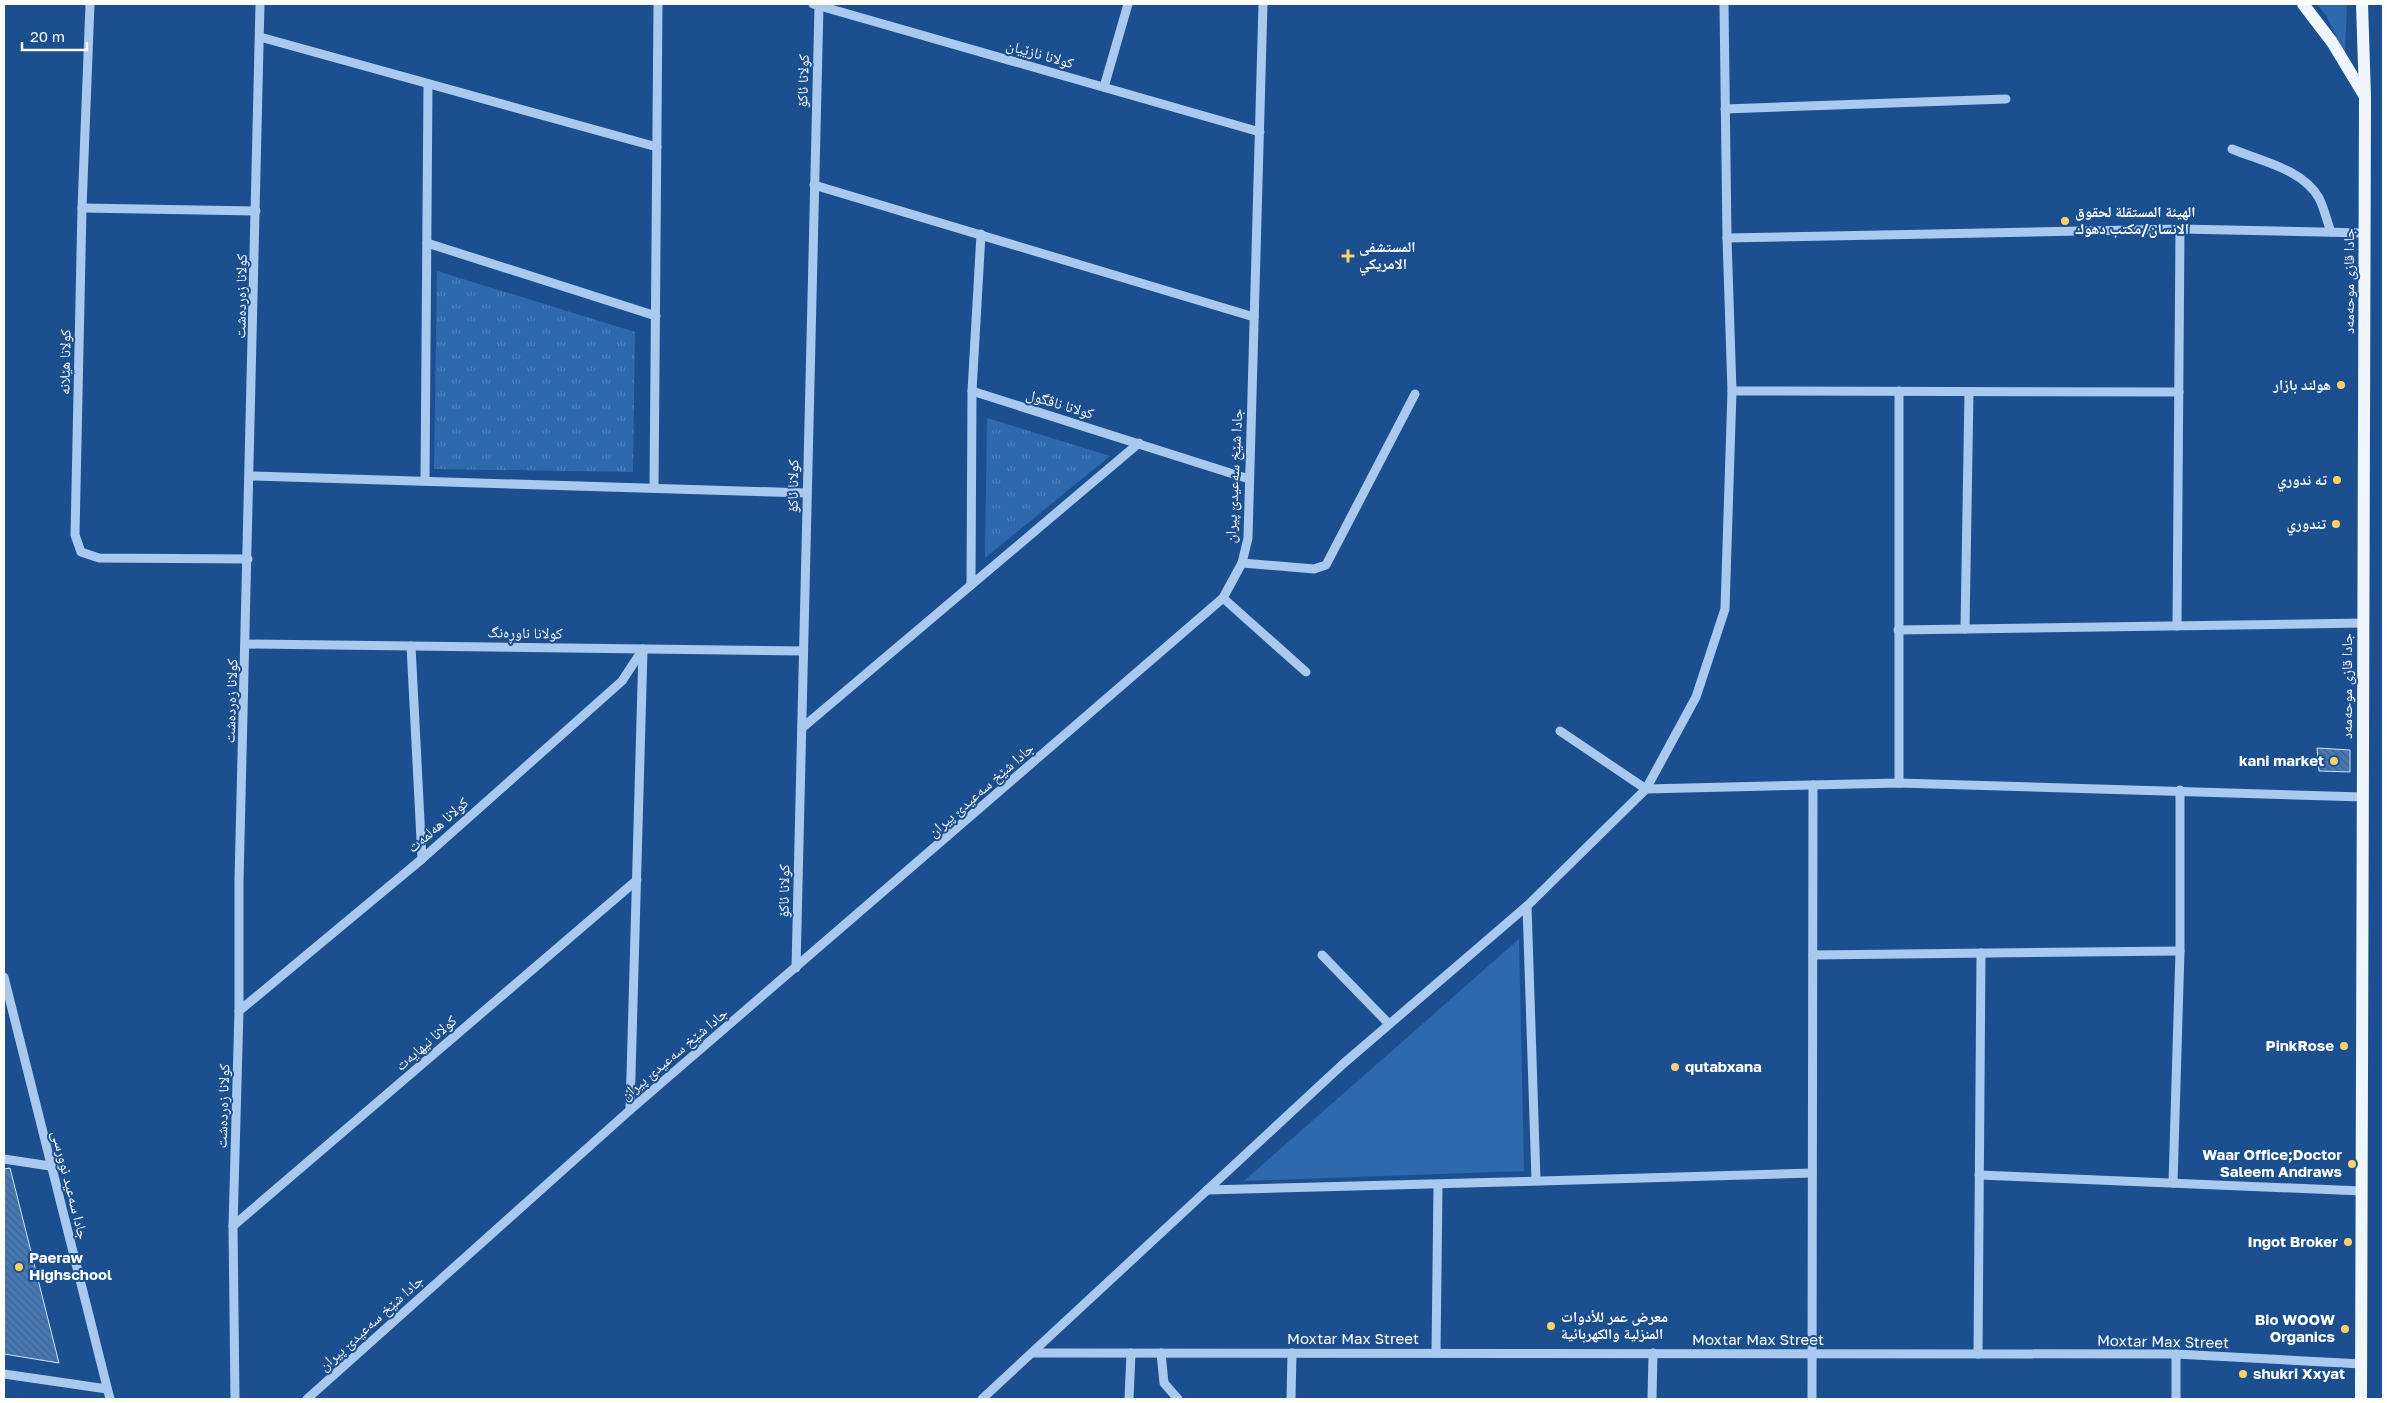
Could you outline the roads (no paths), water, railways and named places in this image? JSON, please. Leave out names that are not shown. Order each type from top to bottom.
[{"type":"main road","points":[[2303,4],[2332,42],[2365,98]]},
{"type":"main road","name":"جادا قازی موحەمەد","points":[[2362,4],[2365,98],[2362,1399]]},
{"type":"street","name":"کولانا هێلانە","points":[[90,4],[82,208],[75,535],[81,552],[99,558],[248,559]]},
{"type":"street","name":"کولانا زەردەشت","points":[[235,1399],[233,1226],[239,1011],[239,881],[260,4]]},
{"type":"street","points":[[654,488],[658,4]]},
{"type":"street","points":[[1104,87],[1128,4]]},
{"type":"street","name":"جادا شێخ سەعیدێ پیران","points":[[307,1399],[630,1110],[1223,598],[1242,563],[1248,538],[1264,4]]},
{"type":"street","points":[[982,1399],[1389,1024],[1527,906],[1646,789],[1696,697],[1725,609],[1732,391],[1727,238],[1724,4]]},
{"type":"street","name":"کولانا نازێیان","points":[[816,5],[1260,132]]},
{"type":"street","name":"کولانا ئاکۆ","points":[[796,968],[814,185],[816,5]]},
{"type":"street","points":[[260,37],[657,147]]},
{"type":"street","points":[[425,482],[428,84]]},
{"type":"street","points":[[1725,109],[2006,98]]},
{"type":"street","points":[[2232,149],[2292,173],[2304,182],[2319,198],[2330,232]]},
{"type":"street","points":[[814,185],[1254,317]]},
{"type":"street","points":[[82,208],[256,211]]},
{"type":"street","points":[[1727,238],[2180,229],[2365,233]]},
{"type":"street","points":[[2177,626],[2180,229]]},
{"type":"street","points":[[971,585],[972,391],[981,234]]},
{"type":"street","points":[[427,243],[656,316]]},
{"type":"street","name":"کولانا ناڤگول","points":[[972,391],[1249,479]]},
{"type":"street","points":[[1732,391],[2179,392]]},
{"type":"street","points":[[1899,391],[1899,783]]},
{"type":"street","points":[[1965,629],[1969,392]]},
{"type":"street","points":[[1242,563],[1314,569],[1326,564],[1415,394]]},
{"type":"street","points":[[802,728],[1139,443]]},
{"type":"street","points":[[250,476],[807,493]]},
{"type":"street","points":[[1223,598],[1306,672]]},
{"type":"street","points":[[1898,630],[2364,623]]},
{"type":"street","name":"کولانا ناوڕەنگ","points":[[246,644],[803,651]]},
{"type":"street","points":[[412,646],[422,859]]},
{"type":"street","points":[[630,1110],[643,649]]},
{"type":"street","name":"کولانا هەلمەت","points":[[239,1011],[422,859],[622,681],[643,649]]},
{"type":"street","points":[[1560,731],[1646,789],[1899,783],[2364,797]]},
{"type":"street","points":[[1812,1399],[1813,785]]},
{"type":"street","points":[[2173,1183],[2180,951],[2180,790]]},
{"type":"street","name":"کولانا نیهایەت","points":[[233,1226],[637,880]]},
{"type":"street","points":[[1527,906],[1536,1180]]},
{"type":"street","points":[[1813,955],[2180,951]]},
{"type":"street","points":[[1978,1354],[1981,953]]},
{"type":"street","points":[[1322,955],[1389,1024]]},
{"type":"street","name":"جادا سەعید نوورسی","points":[[4,977],[7,1005],[110,1399]]},
{"type":"street","points":[[4,1159],[50,1166]]},
{"type":"street","points":[[1207,1190],[1438,1186],[1536,1180],[1812,1173]]},
{"type":"street","points":[[1979,1175],[2362,1191]]},
{"type":"street","points":[[1436,1353],[1438,1186]]},
{"type":"street","name":"Moxtar Max Street","points":[[1034,1353],[2176,1354],[2362,1364]]},
{"type":"street","points":[[1130,1399],[1131,1353]]},
{"type":"street","points":[[1161,1353],[1164,1383],[1178,1399]]},
{"type":"street","points":[[1291,1399],[1292,1353]]},
{"type":"street","points":[[1652,1399],[1653,1353]]},
{"type":"street","points":[[2176,1354],[2176,1399]]},
{"type":"street","points":[[4,1374],[107,1389]]},
{"type":"place","name":"الهيئة المستقلة لحقوق الانسان/مكتب دهوك","points":[[2065,221]]},
{"type":"place","name":"المستشفى الامريكي","points":[[1348,256]]},
{"type":"place","name":"هولند بازار","points":[[2341,385]]},
{"type":"place","name":"ته ندوري","points":[[2337,480]]},
{"type":"place","name":"تندوري","points":[[2336,524]]},
{"type":"place","name":"kani market","points":[[2334,761]]},
{"type":"place","name":"PinkRose","points":[[2344,1046]]},
{"type":"place","name":"qutabxana","points":[[1675,1067]]},
{"type":"place","name":"Waar Office;Doctor Saleem Andraws","points":[[2352,1164]]},
{"type":"place","name":"Ingot Broker","points":[[2348,1242]]},
{"type":"place","name":"Paeraw Highschool","points":[[19,1267]]},
{"type":"place","name":"معرض عمر للأدوات المنزلية والكهربائية","points":[[1551,1326]]},
{"type":"place","name":"Bio WOOW Organics","points":[[2345,1329]]},
{"type":"place","name":"shukri Xxyat","points":[[2243,1374]]}]
